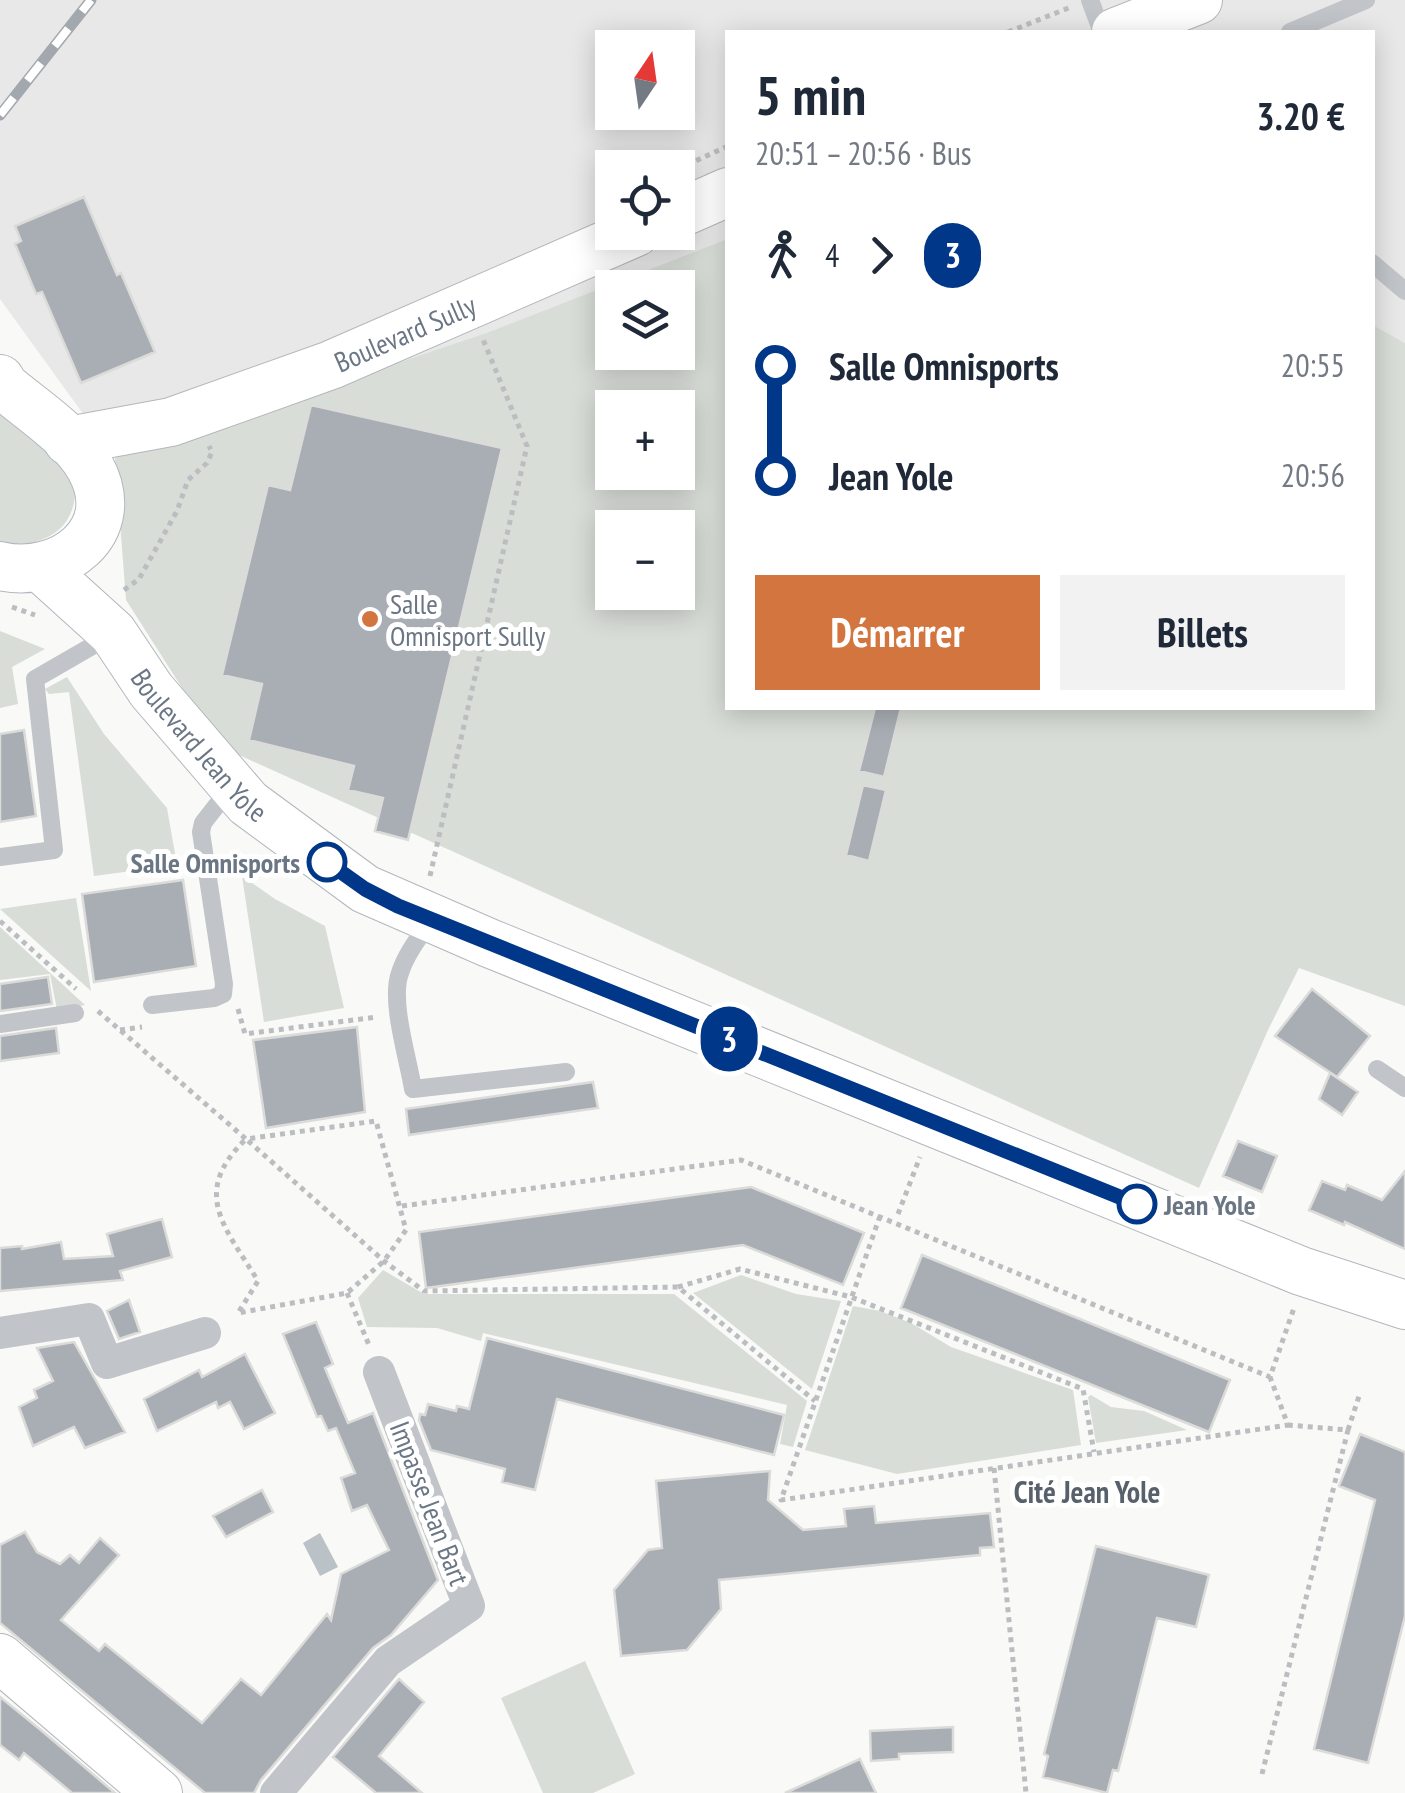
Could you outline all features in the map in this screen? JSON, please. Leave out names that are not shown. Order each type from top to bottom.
[{"type":"main road","points":[[1123,30],[1194,10]]},
{"type":"main road","points":[[695,207],[725,193]]},
{"type":"main road","name":"Boulevard Sully","points":[[68,441],[182,418],[331,365],[595,250]]},
{"type":"main road","name":"Boulevard Jean Yole","points":[[0,378],[90,466],[109,619],[151,690],[232,787],[301,844],[365,889],[430,904],[1301,1270],[1405,1305]]},
{"type":"main road","name":"Boulevard Sully","points":[[20,567],[67,558],[94,520],[182,418]]},
{"type":"main road","name":"Boulevard Jean Yole","points":[[20,567],[109,619]]},
{"type":"main road","points":[[0,1658],[158,1793]]},
{"type":"street","points":[[0,1333],[89,1318],[106,1363],[205,1333]]},
{"type":"street","name":"Impasse Jean Bart","points":[[276,1793],[388,1661],[470,1606],[379,1372]]},
{"type":"lane","points":[[1295,30],[1366,0]]},
{"type":"lane","points":[[1084,2],[1101,30]]},
{"type":"lane","points":[[1375,265],[1405,291]]},
{"type":"lane","points":[[0,857],[54,850],[35,679],[109,619]]},
{"type":"lane","points":[[152,1004],[222,994],[224,984],[201,832],[203,823],[232,787]]},
{"type":"lane","points":[[430,904],[398,979],[413,1089],[566,1072]]},
{"type":"lane","points":[[0,1024],[75,1013]]},
{"type":"lane","points":[[1377,1069],[1405,1088]]},
{"type":"path","points":[[1013,30],[1084,2]]},
{"type":"path","points":[[695,161],[725,147]]},
{"type":"path","points":[[430,904],[527,446],[469,306]]},
{"type":"path","points":[[109,619],[139,579],[177,512],[188,480],[208,463],[212,452],[182,418]]},
{"type":"path","points":[[0,920],[96,1010],[384,1261],[424,1291],[678,1287],[740,1269],[852,1298],[1083,1390],[1094,1454]]},
{"type":"path","points":[[224,984],[237,1007],[245,1034],[400,1014]]},
{"type":"path","points":[[376,1121],[406,1230],[384,1261],[347,1293],[238,1313],[258,1281],[217,1214],[214,1197],[222,1168],[246,1139],[376,1121]]},
{"type":"path","points":[[402,1206],[742,1160],[1270,1377]]},
{"type":"path","points":[[880,1216],[781,1500],[1288,1425],[1348,1430]]},
{"type":"path","points":[[1288,1425],[1270,1377],[1291,1323],[1301,1270]]},
{"type":"path","points":[[678,1287],[815,1402]]},
{"type":"path","points":[[347,1293],[379,1372]]},
{"type":"path","points":[[1262,1774],[1360,1392]]},
{"type":"path","points":[[994,1468],[1026,1793]]},
{"type":"shaded area","points":[[0,0],[1405,0],[1405,343],[1375,326],[1375,30],[725,30],[725,240],[648,270],[595,270],[595,291],[489,332],[115,458],[0,299]]},
{"type":"shaded area","points":[[725,240],[725,710],[1375,710],[1375,326],[1405,343],[1405,1006],[1299,968],[1199,1188],[219,746],[126,600],[115,458],[489,332],[595,291],[595,370],[695,370],[695,270],[648,270]]},
{"type":"shaded area","points":[[0,396],[76,479],[72,510],[58,530],[36,542],[5,548],[0,544]]},
{"type":"shaded area","points":[[0,631],[45,649],[12,667],[18,704],[0,708]]},
{"type":"shaded area","points":[[67,677],[104,734],[167,808],[177,865],[94,876],[69,692],[49,694],[45,689]]},
{"type":"shaded area","points":[[242,876],[325,926],[344,1008],[264,1022]]},
{"type":"shaded area","points":[[76,898],[91,991],[0,909]]},
{"type":"shaded area","points":[[0,927],[85,1005],[57,1010],[50,974],[0,980]]},
{"type":"shaded area","points":[[383,1270],[424,1294],[674,1294],[807,1401],[793,1447],[780,1444],[787,1405],[483,1333],[481,1341],[437,1328],[367,1327],[358,1298]]},
{"type":"shaded area","points":[[741,1275],[796,1294],[841,1301],[812,1389],[693,1293]]},
{"type":"shaded area","points":[[853,1306],[880,1311],[911,1323],[951,1347],[1073,1390],[1081,1445],[897,1474],[805,1450]]},
{"type":"shaded area","points":[[1091,1395],[1111,1407],[1144,1411],[1187,1430],[1096,1443],[1088,1397]]},
{"type":"shaded area","points":[[320,1533],[338,1567],[320,1576],[303,1543]]},
{"type":"shaded area","points":[[585,1661],[635,1774],[593,1793],[543,1793],[501,1698]]},
{"type":"building","points":[[84,197],[155,352],[81,383],[42,292],[36,294],[15,244],[21,241],[15,226]]},
{"type":"building","points":[[311,405],[502,448],[408,840],[375,831],[383,798],[348,790],[354,766],[249,740],[262,684],[222,675],[268,485],[290,490]]},
{"type":"building","points":[[874,710],[901,710],[884,777],[859,771]]},
{"type":"building","points":[[24,730],[36,816],[0,822],[0,734]]},
{"type":"building","points":[[863,785],[886,790],[869,861],[846,855]]},
{"type":"building","points":[[183,880],[196,966],[94,982],[82,894]]},
{"type":"building","points":[[48,977],[52,1004],[0,1011],[0,984]]},
{"type":"building","points":[[1312,989],[1370,1036],[1337,1077],[1275,1036]]},
{"type":"building","points":[[357,1027],[365,1112],[266,1128],[253,1040]]},
{"type":"building","points":[[56,1028],[59,1053],[0,1061],[0,1036]]},
{"type":"building","points":[[1330,1073],[1358,1092],[1342,1115],[1319,1099]]},
{"type":"building","points":[[593,1082],[598,1108],[409,1135],[406,1109]]},
{"type":"building","points":[[1238,1141],[1277,1156],[1262,1192],[1223,1176]]},
{"type":"building","points":[[1405,1171],[1405,1249],[1309,1210],[1322,1181],[1345,1190],[1347,1185],[1382,1200]]},
{"type":"building","points":[[751,1187],[864,1233],[843,1285],[743,1245],[426,1288],[419,1232]]},
{"type":"building","points":[[162,1219],[172,1257],[120,1271],[123,1280],[0,1291],[0,1248],[22,1249],[61,1242],[64,1259],[113,1256],[107,1234]]},
{"type":"building","points":[[922,1255],[1230,1380],[1209,1432],[901,1308]]},
{"type":"building","points":[[129,1300],[140,1332],[119,1339],[107,1311]]},
{"type":"building","points":[[316,1322],[333,1364],[325,1368],[348,1423],[373,1413],[438,1580],[391,1635],[373,1648],[254,1793],[205,1793],[0,1623],[0,1545],[25,1532],[37,1552],[60,1564],[70,1555],[79,1563],[100,1538],[119,1555],[61,1620],[99,1651],[105,1644],[202,1723],[241,1679],[261,1695],[327,1614],[331,1620],[341,1574],[389,1550],[367,1505],[352,1511],[341,1478],[355,1473],[336,1428],[328,1431],[321,1416],[317,1417],[283,1334]]},
{"type":"building","points":[[487,1338],[784,1415],[774,1455],[557,1399],[535,1490],[502,1482],[505,1469],[431,1450],[419,1420],[428,1404],[456,1411],[457,1406],[469,1409]]},
{"type":"building","points":[[74,1342],[125,1432],[85,1448],[74,1427],[33,1446],[19,1407],[37,1398],[34,1390],[53,1381],[37,1348]]},
{"type":"building","points":[[245,1354],[275,1413],[244,1429],[230,1402],[218,1408],[216,1402],[157,1431],[144,1399],[199,1370],[202,1377]]},
{"type":"building","points":[[1360,1434],[1405,1452],[1405,1616],[1368,1763],[1314,1749],[1375,1500],[1339,1486]]},
{"type":"building","points":[[770,1471],[768,1500],[803,1530],[846,1526],[844,1509],[874,1506],[876,1523],[990,1513],[994,1547],[980,1548],[980,1555],[719,1580],[721,1609],[687,1650],[621,1656],[614,1590],[648,1550],[662,1548],[656,1481]]},
{"type":"building","points":[[262,1490],[273,1512],[226,1537],[213,1516]]},
{"type":"building","points":[[1096,1546],[1209,1575],[1196,1627],[1157,1618],[1118,1771],[1113,1770],[1107,1793],[1043,1777],[1048,1756],[1044,1754]]},
{"type":"building","points":[[399,1679],[424,1702],[379,1756],[422,1793],[376,1793],[333,1757]]},
{"type":"building","points":[[0,1697],[115,1793],[72,1793],[24,1753],[19,1760],[0,1745]]},
{"type":"building","points":[[953,1727],[953,1752],[899,1754],[899,1759],[871,1761],[870,1731]]},
{"type":"building","points":[[860,1759],[876,1793],[785,1793]]},
{"type":"railway","points":[[0,115],[91,0]]},
{"type":"bus line","name":"3","points":[[327,862],[398,906],[1137,1204]]},
{"type":"place","name":"Salle Omnisport Sully","points":[[370,619]]},
{"type":"place","name":"Salle Omnisports","points":[[327,862]]},
{"type":"place","name":"Jean Yole","points":[[1137,1204]]},
{"type":"district","name":"Cité Jean Yole","points":[[1087,1491]]}]
